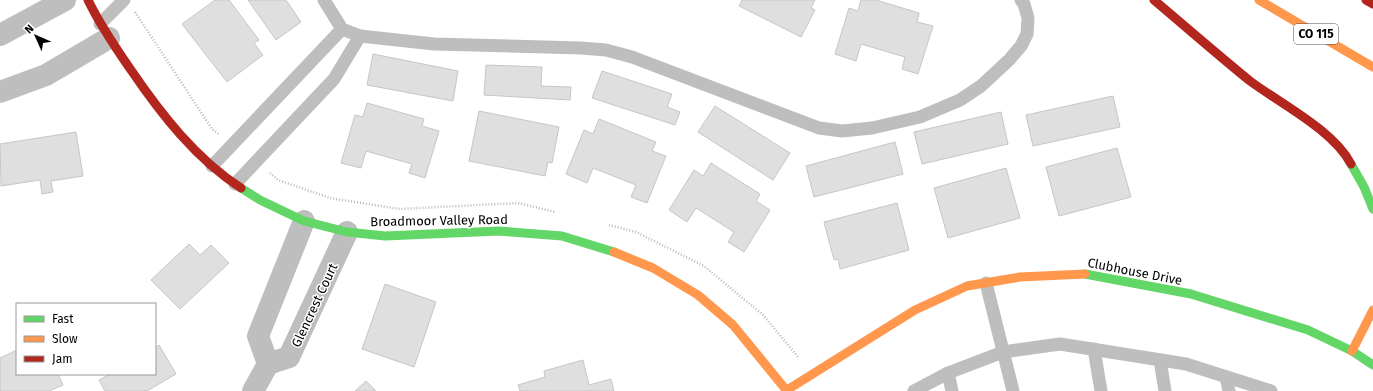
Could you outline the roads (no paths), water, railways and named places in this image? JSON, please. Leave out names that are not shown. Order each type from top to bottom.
[{"type":"main road","name":"Broadmoor Valley Road","points":[[88,0],[104,31],[149,96],[180,134],[212,166],[235,184],[260,200],[304,221],[347,232],[385,236],[499,231],[562,236],[606,249],[653,268],[698,295],[733,325],[787,390]]},
{"type":"main road","points":[[1154,0],[1251,82],[1322,131],[1347,156],[1364,187],[1373,209]]},
{"type":"main road","name":"CO 115","points":[[1259,0],[1373,67]]},
{"type":"main road","points":[[1366,0],[1373,4]]},
{"type":"main road","name":"Clubhouse Drive","points":[[787,390],[915,310],[967,286],[1020,277],[1081,273],[1191,294],[1308,330],[1352,351],[1373,366]]},
{"type":"main road","points":[[1352,351],[1373,310]]},
{"type":"street","points":[[0,35],[65,0]]},
{"type":"street","points":[[0,92],[46,75],[104,31]]},
{"type":"street","points":[[253,391],[268,364],[258,336],[304,221]]},
{"type":"street","name":"Glencrest Court","points":[[268,364],[289,357],[347,232]]},
{"type":"lane","points":[[324,0],[342,29],[360,36],[434,44],[606,50],[632,57],[819,128],[842,131],[872,128],[920,117],[960,100],[981,86],[1009,60],[1021,46],[1027,34],[1028,18],[1024,4],[1021,0]]},
{"type":"lane","points":[[104,31],[128,3]]},
{"type":"lane","points":[[212,166],[342,29]]},
{"type":"lane","points":[[235,184],[334,78],[360,36]]},
{"type":"lane","points":[[986,283],[1013,391]]},
{"type":"lane","points":[[914,391],[948,373],[1003,352],[1060,344],[1186,364],[1271,391]]},
{"type":"lane","points":[[1094,349],[1101,391]]},
{"type":"lane","points":[[1160,360],[1165,391]]},
{"type":"lane","points":[[948,373],[952,391]]},
{"type":"lane","points":[[1226,377],[1229,391]]}]
